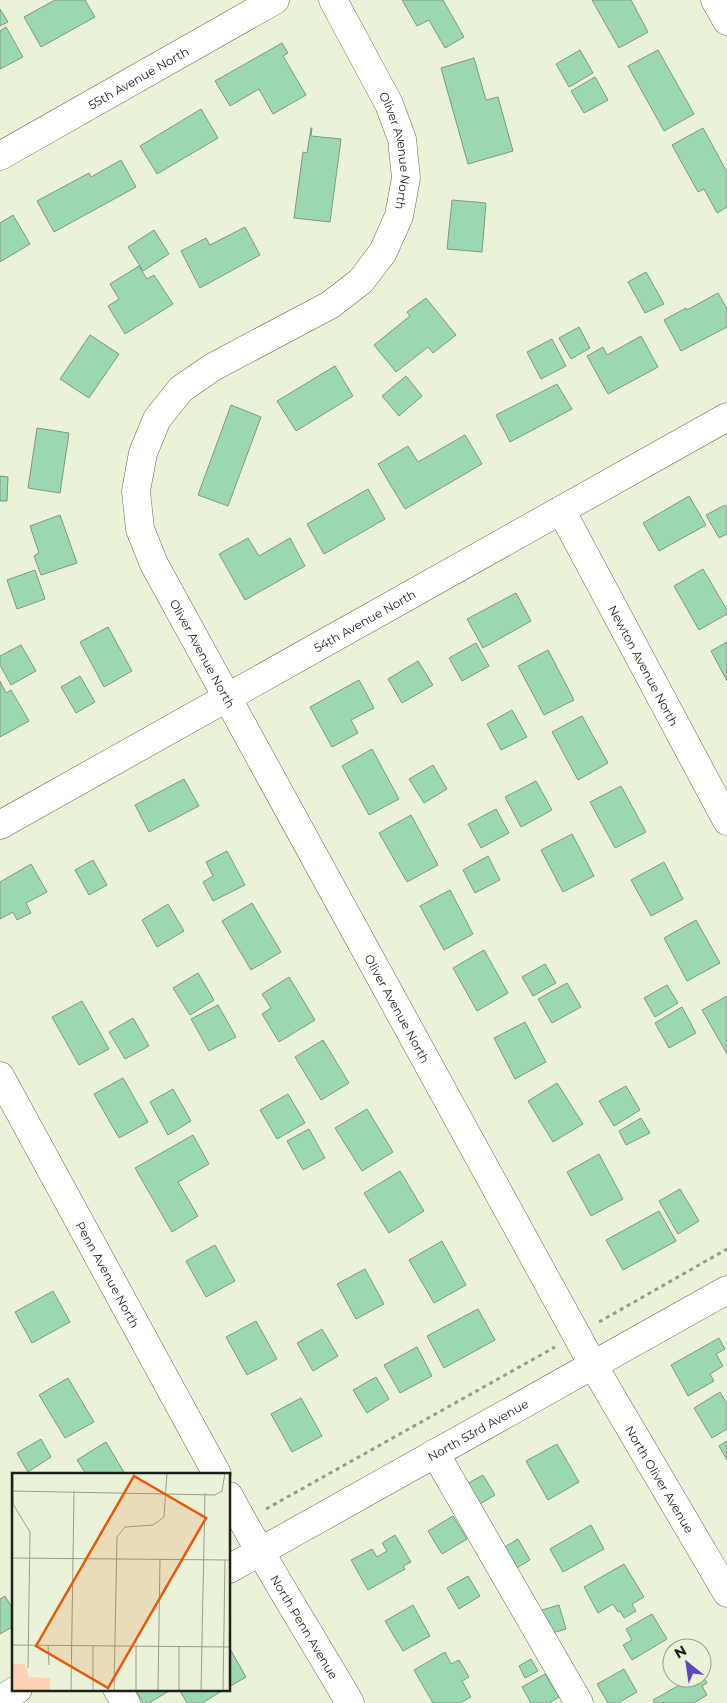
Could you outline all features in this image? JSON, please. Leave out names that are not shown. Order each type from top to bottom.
[{"type":"street","name":"55th Avenue North","points":[[0,156],[275,0]]},
{"type":"street","name":"Oliver Avenue North","points":[[333,0],[390,104],[402,139],[406,178],[400,216],[383,252],[361,282],[330,305],[213,367],[181,389],[157,419],[143,453],[136,491],[140,530],[154,564],[593,1365]]},
{"type":"street","points":[[715,0],[727,21]]},
{"type":"street","name":"54th Avenue North","points":[[0,824],[727,417]]},
{"type":"street","name":"Newton Avenue North","points":[[561,510],[727,821]]},
{"type":"street","name":"Penn Avenue North","points":[[0,1076],[216,1473]]},
{"type":"street","name":"North 53rd Avenue","points":[[230,1568],[727,1290]]},
{"type":"street","name":"North Oliver Avenue","points":[[593,1365],[727,1593]]},
{"type":"street","points":[[435,1453],[579,1703]]},
{"type":"street","points":[[230,1498],[259,1552]]},
{"type":"street","name":"North Penn Avenue","points":[[259,1552],[350,1703]]},
{"type":"street","points":[[0,1700],[16,1690]]},
{"type":"street","points":[[118,1690],[126,1703]]},
{"type":"path","points":[[595,1324],[727,1250]]},
{"type":"path","points":[[263,1511],[558,1345]]},
{"type":"building","points":[[55,0],[85,0],[95,17],[41,47],[24,17]]},
{"type":"building","points":[[402,0],[443,0],[464,37],[445,48],[429,20],[417,26]]},
{"type":"building","points":[[592,0],[631,0],[648,32],[619,48]]},
{"type":"building","points":[[0,9],[8,22],[0,26]]},
{"type":"building","points":[[6,27],[23,57],[0,69],[0,31]]},
{"type":"building","points":[[282,43],[288,53],[283,56],[306,95],[273,114],[259,89],[230,106],[215,81]]},
{"type":"building","points":[[580,50],[593,73],[569,87],[556,64]]},
{"type":"building","points":[[658,50],[694,114],[664,131],[628,66]]},
{"type":"building","points":[[474,58],[486,100],[498,97],[513,151],[468,164],[441,68]]},
{"type":"building","points":[[595,77],[608,100],[584,113],[571,91]]},
{"type":"building","points":[[201,109],[218,138],[157,174],[140,146]]},
{"type":"building","points":[[311,128],[311,136],[341,139],[330,222],[294,218],[303,152],[307,153]]},
{"type":"building","points":[[703,128],[727,172],[727,207],[717,213],[704,189],[698,192],[672,145]]},
{"type":"building","points":[[121,160],[136,187],[54,232],[37,201],[89,173],[91,177]]},
{"type":"building","points":[[452,200],[486,203],[482,252],[447,249]]},
{"type":"building","points":[[13,215],[30,244],[0,262],[0,223]]},
{"type":"building","points":[[245,227],[260,255],[200,288],[181,251],[206,238],[210,245]]},
{"type":"building","points":[[154,230],[169,254],[143,271],[128,247]]},
{"type":"building","points":[[139,266],[147,279],[154,275],[173,304],[125,334],[108,306],[119,299],[110,284]]},
{"type":"building","points":[[646,272],[664,304],[645,313],[628,282]]},
{"type":"building","points":[[718,293],[727,309],[727,327],[681,351],[664,320]]},
{"type":"building","points":[[426,298],[456,335],[433,353],[428,347],[396,372],[374,345],[410,316],[407,312]]},
{"type":"building","points":[[579,327],[590,348],[571,359],[559,338]]},
{"type":"building","points":[[90,335],[119,354],[89,398],[60,379]]},
{"type":"building","points":[[641,336],[658,367],[608,394],[587,356],[603,347],[607,355]]},
{"type":"building","points":[[552,339],[566,366],[541,379],[527,352]]},
{"type":"building","points":[[335,366],[353,396],[296,431],[277,401]]},
{"type":"building","points":[[406,376],[422,396],[399,416],[382,396]]},
{"type":"building","points":[[557,384],[572,409],[510,442],[496,415]]},
{"type":"building","points":[[231,405],[261,417],[228,506],[198,495]]},
{"type":"building","points":[[37,428],[69,433],[60,493],[28,488]]},
{"type":"building","points":[[465,435],[482,464],[405,509],[378,464],[408,446],[418,462]]},
{"type":"building","points":[[0,476],[8,477],[7,501],[0,501]]},
{"type":"building","points":[[368,489],[385,519],[324,554],[307,524]]},
{"type":"building","points":[[689,496],[706,525],[659,551],[643,523]]},
{"type":"building","points":[[725,505],[727,508],[727,534],[719,538],[706,515]]},
{"type":"building","points":[[60,515],[77,563],[41,575],[34,556],[39,553],[30,526]]},
{"type":"building","points":[[248,538],[259,556],[290,538],[305,566],[245,600],[219,554]]},
{"type":"building","points":[[703,569],[727,610],[727,614],[699,630],[674,586]]},
{"type":"building","points":[[35,570],[45,599],[17,609],[7,580]]},
{"type":"building","points":[[516,593],[531,621],[483,648],[467,619]]},
{"type":"building","points":[[108,627],[132,671],[104,687],[80,642]]},
{"type":"building","points":[[727,642],[727,681],[711,651]]},
{"type":"building","points":[[476,643],[489,666],[462,681],[449,658]]},
{"type":"building","points":[[21,645],[36,671],[11,685],[0,665],[0,656]]},
{"type":"building","points":[[548,650],[574,700],[544,715],[518,666]]},
{"type":"building","points":[[418,661],[433,685],[402,703],[388,679]]},
{"type":"building","points":[[80,676],[95,702],[76,713],[61,687]]},
{"type":"building","points":[[359,680],[374,708],[351,720],[358,733],[332,747],[310,707]]},
{"type":"building","points":[[0,681],[6,693],[11,690],[29,721],[0,737]]},
{"type":"building","points":[[512,710],[527,737],[501,750],[487,724]]},
{"type":"building","points":[[582,716],[608,763],[578,780],[552,732]]},
{"type":"building","points":[[372,749],[399,799],[369,815],[342,766]]},
{"type":"building","points":[[433,765],[447,789],[424,803],[409,779]]},
{"type":"building","points":[[184,779],[199,806],[149,832],[135,805]]},
{"type":"building","points":[[536,781],[552,810],[521,827],[505,797]]},
{"type":"building","points":[[621,786],[646,832],[615,848],[590,802]]},
{"type":"building","points":[[496,809],[509,833],[481,848],[468,824]]},
{"type":"building","points":[[411,815],[438,865],[407,882],[379,833]]},
{"type":"building","points":[[572,834],[594,876],[563,892],[541,850]]},
{"type":"building","points":[[227,851],[245,885],[213,901],[203,882],[213,876],[206,862]]},
{"type":"building","points":[[488,856],[500,880],[475,893],[463,870]]},
{"type":"building","points":[[93,860],[107,885],[89,895],[75,870]]},
{"type":"building","points":[[664,862],[683,899],[651,916],[631,880]]},
{"type":"building","points":[[31,864],[47,892],[26,903],[31,913],[17,920],[13,912],[0,919],[0,882]]},
{"type":"building","points":[[450,890],[473,934],[444,950],[420,906]]},
{"type":"building","points":[[252,903],[281,952],[251,970],[222,921]]},
{"type":"building","points":[[168,904],[184,931],[157,947],[142,920]]},
{"type":"building","points":[[696,920],[720,963],[687,981],[664,938]]},
{"type":"building","points":[[484,950],[508,993],[477,1011],[453,968]]},
{"type":"building","points":[[545,964],[556,983],[533,996],[522,977]]},
{"type":"building","points":[[198,973],[214,1000],[190,1015],[173,988]]},
{"type":"building","points":[[289,977],[315,1020],[279,1042],[262,1014],[271,1008],[262,994]]},
{"type":"building","points":[[567,983],[581,1007],[552,1023],[538,999]]},
{"type":"building","points":[[667,985],[678,1003],[655,1017],[644,998]]},
{"type":"building","points":[[727,996],[727,1054],[702,1010]]},
{"type":"building","points":[[82,1001],[109,1049],[79,1065],[52,1017]]},
{"type":"building","points":[[218,1005],[236,1037],[209,1051],[191,1019]]},
{"type":"building","points":[[682,1007],[696,1033],[669,1048],[655,1023]]},
{"type":"building","points":[[133,1018],[149,1046],[125,1059],[109,1032]]},
{"type":"building","points":[[525,1022],[546,1062],[515,1079],[494,1038]]},
{"type":"building","points":[[323,1040],[349,1083],[321,1100],[295,1057]]},
{"type":"building","points":[[123,1078],[148,1122],[119,1138],[94,1094]]},
{"type":"building","points":[[557,1083],[583,1124],[553,1142],[528,1101]]},
{"type":"building","points":[[626,1086],[640,1110],[614,1126],[599,1101]]},
{"type":"building","points":[[173,1089],[191,1121],[168,1135],[150,1102]]},
{"type":"building","points":[[288,1094],[305,1123],[277,1139],[260,1110]]},
{"type":"building","points":[[367,1109],[393,1152],[362,1171],[335,1128]]},
{"type":"building","points":[[641,1118],[650,1133],[626,1145],[619,1131]]},
{"type":"building","points":[[309,1129],[325,1158],[303,1170],[287,1141]]},
{"type":"building","points":[[193,1135],[209,1164],[178,1182],[198,1216],[172,1232],[135,1168]]},
{"type":"building","points":[[599,1154],[623,1199],[591,1216],[567,1172]]},
{"type":"building","points":[[400,1171],[424,1211],[389,1233],[364,1193]]},
{"type":"building","points":[[680,1189],[699,1221],[678,1234],[659,1201]]},
{"type":"building","points":[[659,1211],[676,1241],[623,1270],[606,1240]]},
{"type":"building","points":[[442,1241],[466,1285],[434,1303],[409,1260]]},
{"type":"building","points":[[215,1245],[235,1281],[206,1297],[186,1261]]},
{"type":"building","points":[[365,1269],[384,1304],[356,1319],[337,1284]]},
{"type":"building","points":[[53,1291],[70,1322],[32,1343],[15,1312]]},
{"type":"building","points":[[478,1309],[495,1340],[444,1368],[427,1336]]},
{"type":"building","points":[[256,1321],[277,1359],[247,1375],[226,1337]]},
{"type":"building","points":[[322,1329],[338,1356],[313,1371],[297,1343]]},
{"type":"building","points":[[719,1338],[725,1349],[716,1354],[723,1366],[710,1374],[714,1381],[688,1396],[671,1365]]},
{"type":"building","points":[[417,1347],[432,1376],[400,1393],[384,1365]]},
{"type":"building","points":[[376,1377],[389,1399],[367,1413],[353,1390]]},
{"type":"building","points":[[68,1378],[94,1422],[65,1438],[39,1395]]},
{"type":"building","points":[[720,1392],[727,1404],[727,1429],[712,1438],[694,1408]]},
{"type":"building","points":[[301,1398],[322,1436],[292,1452],[271,1414]]},
{"type":"building","points":[[41,1439],[51,1457],[28,1472],[17,1453]]},
{"type":"building","points":[[727,1441],[727,1460],[719,1446]]},
{"type":"building","points":[[106,1442],[124,1473],[85,1473],[77,1460]]},
{"type":"building","points":[[557,1444],[579,1482],[548,1500],[526,1461]]},
{"type":"building","points":[[483,1475],[495,1495],[473,1508],[461,1487]]},
{"type":"building","points":[[453,1516],[467,1539],[442,1554],[428,1531]]},
{"type":"building","points":[[591,1525],[604,1549],[563,1572],[550,1549]]},
{"type":"building","points":[[395,1535],[411,1562],[403,1566],[405,1569],[368,1590],[351,1560],[372,1549],[377,1557],[387,1551],[382,1543]]},
{"type":"building","points":[[518,1539],[530,1560],[510,1572],[498,1551]]},
{"type":"building","points":[[624,1564],[644,1597],[632,1604],[636,1611],[624,1618],[613,1604],[598,1613],[584,1587]]},
{"type":"building","points":[[468,1576],[480,1596],[459,1609],[447,1588]]},
{"type":"building","points":[[5,1596],[12,1608],[12,1627],[0,1634],[0,1599]]},
{"type":"building","points":[[413,1605],[430,1636],[403,1651],[385,1621]]},
{"type":"building","points":[[559,1605],[566,1629],[542,1636],[535,1612]]},
{"type":"building","points":[[652,1614],[666,1638],[662,1638],[662,1642],[632,1660],[623,1645],[632,1640],[626,1629]]},
{"type":"building","points":[[230,1649],[246,1677],[230,1686]]},
{"type":"building","points":[[445,1652],[451,1664],[459,1660],[469,1677],[462,1681],[471,1697],[460,1703],[433,1703],[414,1670]]},
{"type":"building","points":[[531,1659],[538,1671],[525,1678],[519,1666]]},
{"type":"building","points":[[624,1669],[637,1692],[618,1703],[608,1703],[597,1684]]},
{"type":"building","points":[[545,1674],[559,1697],[549,1703],[531,1703],[522,1687]]},
{"type":"building","points":[[674,1688],[703,1688],[707,1695],[694,1703],[655,1703],[653,1700]]},
{"type":"building","points":[[136,1690],[169,1691],[149,1703],[143,1703]]},
{"type":"building","points":[[180,1690],[223,1690],[202,1703],[187,1703]]}]
